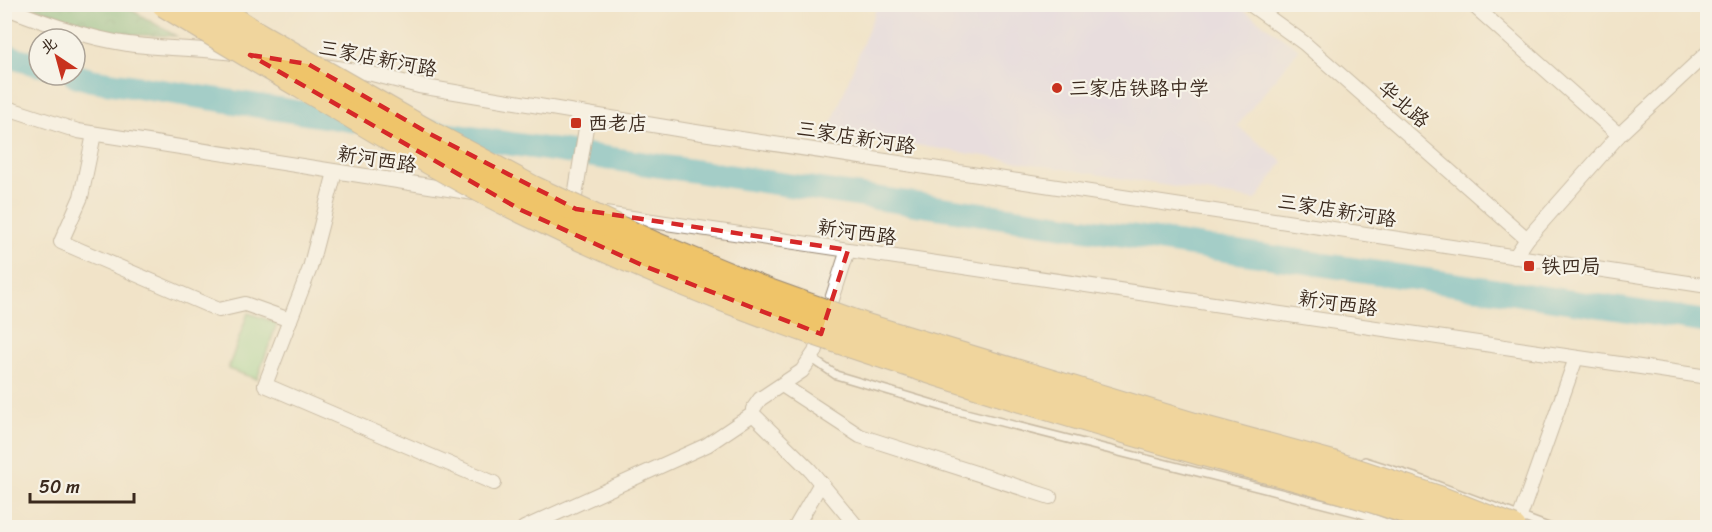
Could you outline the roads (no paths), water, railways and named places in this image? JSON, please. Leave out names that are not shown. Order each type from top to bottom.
[{"type":"highway","points":[[165,4],[417,154],[521,210],[644,266],[753,309],[859,347],[1033,402],[1328,486],[1452,528]]},
{"type":"highway","points":[[209,4],[252,32],[429,134],[533,189],[654,245],[760,289],[877,330],[1204,429],[1333,464],[1516,523]]},
{"type":"street","name":"华北路","points":[[1250,4],[1304,43],[1527,239]]},
{"type":"street","points":[[1472,4],[1619,135]]},
{"type":"street","name":"三家店新河路","points":[[4,7],[67,30],[128,44],[211,49],[368,73],[419,86],[588,115],[1707,286]]},
{"type":"street","points":[[1515,257],[1527,239],[1619,135],[1707,52]]},
{"type":"street","name":"新河西路","points":[[4,107],[94,134],[573,209],[1707,377]]},
{"type":"street","points":[[573,209],[588,115]]},
{"type":"street","points":[[94,134],[81,196],[61,242],[219,310],[245,304],[290,320]]},
{"type":"street","points":[[335,172],[310,268],[265,385],[494,483]]},
{"type":"street","points":[[753,414],[753,409],[760,399],[802,371],[815,352],[848,250]]},
{"type":"street","points":[[1516,523],[1576,358]]},
{"type":"street","points":[[782,385],[860,435],[1050,497]]},
{"type":"street","points":[[753,414],[810,470],[858,528]]},
{"type":"street","points":[[524,528],[707,445],[753,414]]},
{"type":"street","points":[[795,528],[820,483]]},
{"type":"lane","points":[[829,309],[940,346],[1095,388]]},
{"type":"lane","points":[[811,358],[836,375],[950,409],[1348,510],[1401,528]]},
{"type":"lane","points":[[1353,457],[1415,477],[1516,523],[1551,528]]},
{"type":"waterway","points":[[4,55],[27,62]]},
{"type":"waterway","points":[[87,79],[362,122]]},
{"type":"waterway","points":[[432,132],[1708,322]]},
{"type":"place","name":"三家店铁路中学","points":[[1057,88]]},
{"type":"place","name":"西老店","points":[[576,123]]},
{"type":"place","name":"铁四局","points":[[1529,266]]}]
